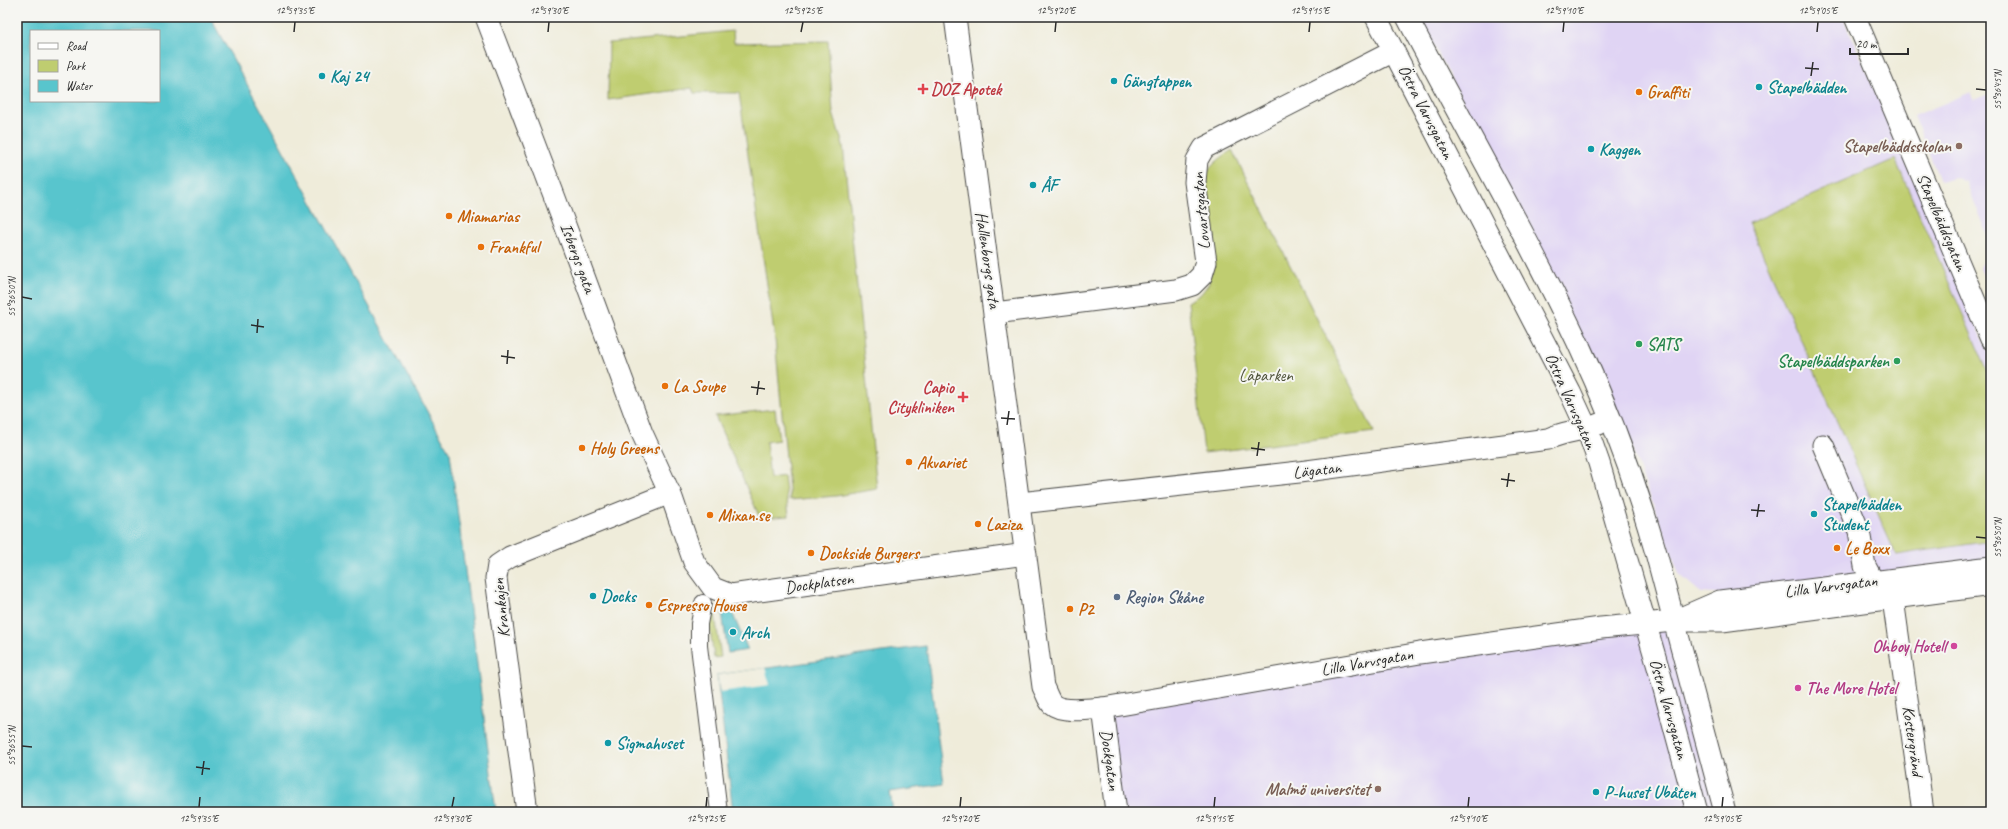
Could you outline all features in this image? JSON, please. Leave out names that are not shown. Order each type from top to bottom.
[{"type":"street","name":"Isbergs gata","points":[[486,17],[642,433],[671,496]]},
{"type":"street","name":"Hallenborgs gata","points":[[955,17],[1020,503]]},
{"type":"street","name":"Östra Varvsgatan","points":[[1376,17],[1567,385],[1587,429],[1599,464],[1697,812]]},
{"type":"street","name":"Östra Varvsgatan","points":[[1407,17],[1550,287],[1577,341],[1610,419],[1644,511],[1725,812]]},
{"type":"street","name":"Stapelbäddsgatan","points":[[1855,17],[1991,340]]},
{"type":"street","name":"Lovartsgatan","points":[[995,313],[1176,290],[1192,285],[1202,275],[1206,262],[1195,182],[1196,160],[1204,148],[1394,51]]},
{"type":"street","name":"Lägatan","points":[[1020,503],[1299,472],[1548,439],[1557,434],[1587,429],[1610,419]]},
{"type":"street","points":[[1823,445],[1859,531],[1865,566],[1874,581],[1893,599]]},
{"type":"street","name":"Dockplatsen","points":[[671,496],[694,562],[713,588],[731,595],[1026,554]]},
{"type":"street","name":"Krankajen","points":[[527,812],[496,578],[498,565],[510,557],[671,496]]},
{"type":"street","points":[[1020,503],[1026,554]]},
{"type":"street","name":"Lilla Varvsgatan","points":[[1026,554],[1043,687],[1052,704],[1060,708],[1086,710],[1420,653],[1601,628],[1674,621],[1722,621],[1991,585]]},
{"type":"street","name":"Lilla Varvsgatan","points":[[1674,621],[1720,601],[1991,567]]},
{"type":"street","name":"Kostergränd","points":[[1893,599],[1923,812]]},
{"type":"street","points":[[703,603],[699,624],[699,646],[719,812]]},
{"type":"street","name":"Dockgatan","points":[[1102,708],[1116,812]]},
{"type":"shaded area","name":"Stapelbädden","points":[[1420,17],[1843,17],[1991,358],[1991,561],[1729,595],[1701,593],[1679,574],[1632,448],[1579,334]]},
{"type":"shaded area","name":"Stapelbäddsskolan","points":[[1971,92],[1974,100],[1991,93],[1991,242],[1966,182],[1955,177],[1940,181],[1914,116]]},
{"type":"shaded area","points":[[1991,247],[1991,293],[1980,268]]},
{"type":"shaded area","points":[[1674,621],[1725,812],[1117,812],[1103,708]]},
{"type":"green space","points":[[733,31],[734,43],[828,41],[833,113],[843,145],[877,489],[836,496],[790,500],[775,339],[739,93],[694,93],[692,88],[608,100],[609,43]]},
{"type":"green space","name":"Läparken","points":[[1232,150],[1374,432],[1204,453],[1188,302],[1201,294],[1209,283],[1203,182],[1211,167]]},
{"type":"green space","name":"Stapelbäddsparken","points":[[1895,159],[1991,379],[1991,541],[1896,555],[1749,223]]},
{"type":"green space","points":[[775,409],[779,440],[766,442],[770,478],[784,476],[789,516],[760,518],[715,416]]},
{"type":"green space","points":[[715,615],[721,657],[714,658],[708,616]]},
{"type":"water","points":[[17,17],[210,17],[450,453],[496,812],[17,812]]},
{"type":"water","points":[[731,610],[748,650],[728,653],[722,613]]},
{"type":"water","points":[[926,646],[944,784],[890,792],[893,812],[733,812],[717,675]]},
{"type":"pier","points":[[765,668],[770,685],[720,692],[717,675]]},
{"type":"place","name":"Kaj 24","points":[[322,76]]},
{"type":"place","name":"Gängtappen","points":[[1114,81]]},
{"type":"place","name":"Stapelbädden","points":[[1759,87]]},
{"type":"place","name":"DOZ Apotek","points":[[923,89]]},
{"type":"place","name":"Graffiti","points":[[1639,92]]},
{"type":"place","name":"Stapelbäddsskolan","points":[[1959,146]]},
{"type":"place","name":"Kaggen","points":[[1591,149]]},
{"type":"place","name":"ÅF","points":[[1033,185]]},
{"type":"place","name":"Miamarias","points":[[449,216]]},
{"type":"place","name":"Frankful","points":[[481,247]]},
{"type":"place","name":"SATS","points":[[1639,344]]},
{"type":"place","name":"Stapelbäddsparken","points":[[1897,361]]},
{"type":"place","name":"La Soupe","points":[[665,386]]},
{"type":"place","name":"Capio Citykliniken","points":[[963,397]]},
{"type":"place","name":"Holy Greens","points":[[582,448]]},
{"type":"place","name":"Akvariet","points":[[909,462]]},
{"type":"place","name":"Stapelbädden Student","points":[[1814,514]]},
{"type":"place","name":"Mixan.se","points":[[710,515]]},
{"type":"place","name":"Laziza","points":[[978,524]]},
{"type":"place","name":"Le Boxx","points":[[1837,548]]},
{"type":"place","name":"Dockside Burgers","points":[[811,553]]},
{"type":"place","name":"Docks","points":[[593,596]]},
{"type":"place","name":"Region Skåne","points":[[1117,597]]},
{"type":"place","name":"Espresso House","points":[[649,605]]},
{"type":"place","name":"P2","points":[[1070,609]]},
{"type":"place","name":"Arch","points":[[733,632]]},
{"type":"place","name":"Ohboy Hotell","points":[[1954,646]]},
{"type":"place","name":"The More Hotel","points":[[1798,688]]},
{"type":"place","name":"Sigmahuset","points":[[608,743]]},
{"type":"place","name":"Malmö universitet","points":[[1378,789]]},
{"type":"place","name":"P-huset Ubåten","points":[[1596,792]]}]
